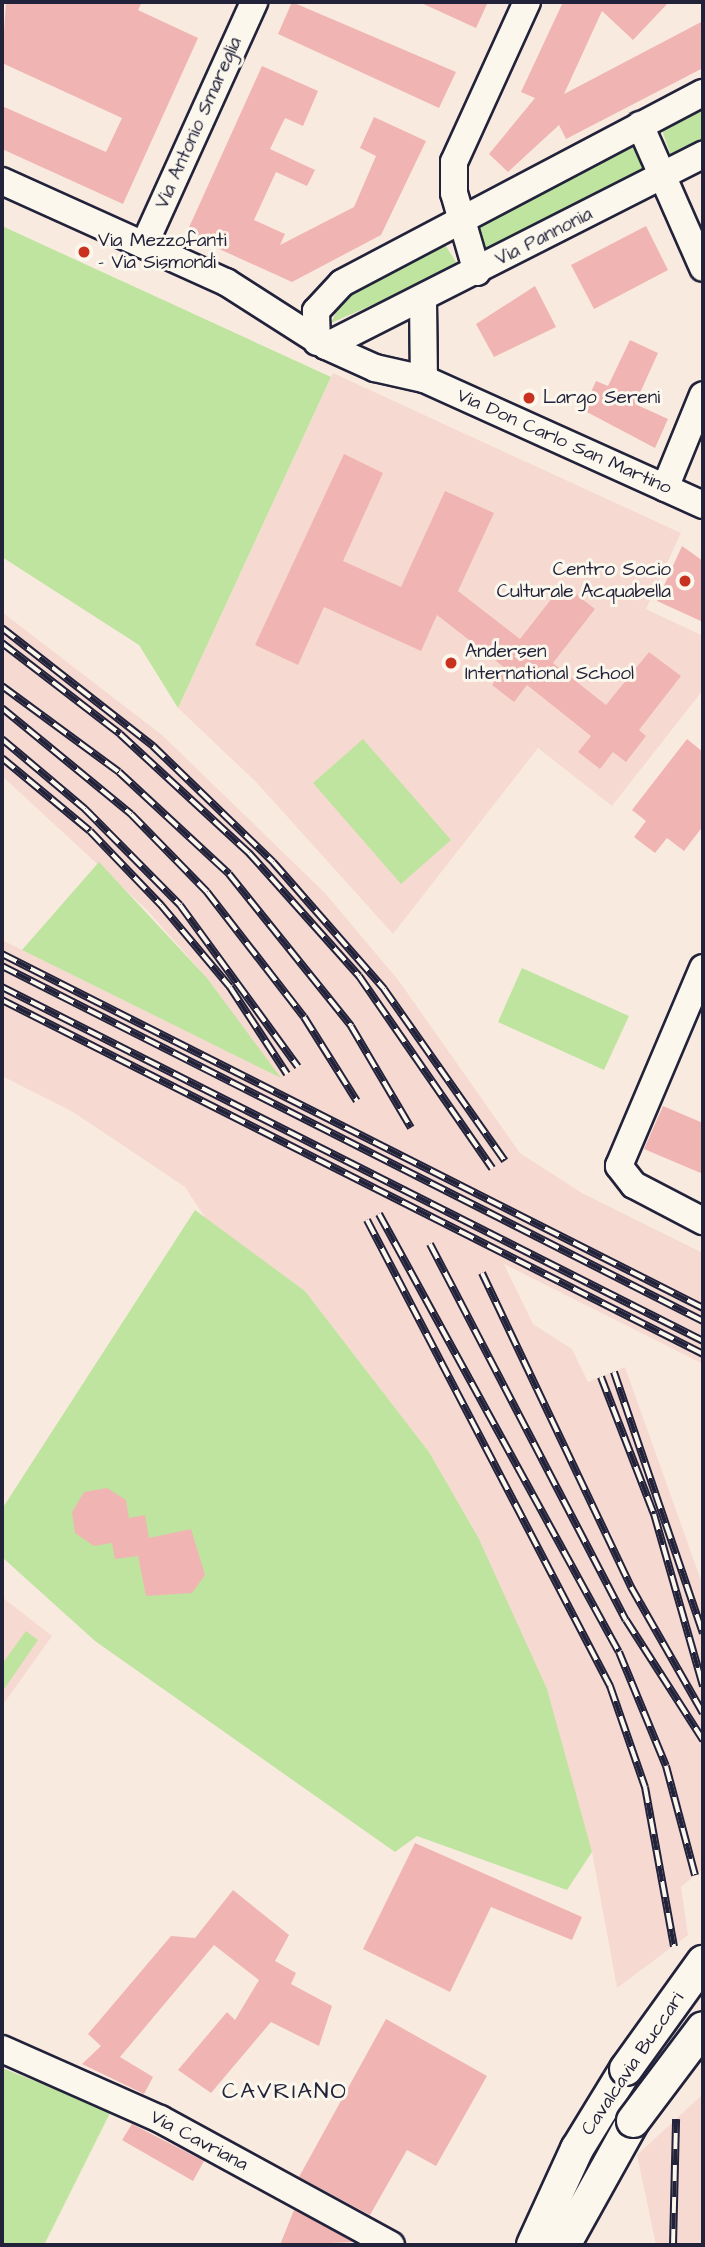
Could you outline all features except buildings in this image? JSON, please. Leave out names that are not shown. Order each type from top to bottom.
[{"type":"street","name":"Via Antonio Smareglia","points":[[144,245],[254,2]]},
{"type":"street","points":[[477,272],[454,193],[454,162],[527,2]]},
{"type":"street","points":[[321,344],[314,326],[323,297],[463,218],[703,93]]},
{"type":"street","points":[[640,125],[665,174],[703,268]]},
{"type":"street","name":"Via Pannonia","points":[[321,344],[423,300],[703,155]]},
{"type":"street","name":"Via Don Carlo San Martino","points":[[2,181],[234,287],[321,344],[375,368],[424,379],[703,505]]},
{"type":"street","points":[[423,300],[424,379]]},
{"type":"street","points":[[666,488],[703,395]]},
{"type":"street","points":[[703,968],[619,1156],[623,1175],[703,1221]]},
{"type":"street","name":"Cavalcavia Buccari","points":[[533,2245],[576,2149],[626,2069],[703,1962]]},
{"type":"street","name":"Cavalcavia Buccari","points":[[564,2245],[633,2121],[703,2028]]},
{"type":"street","name":"Via Cavriana","points":[[2,2049],[160,2119],[391,2245]]},
{"type":"shaded area","name":"Andersen International School","points":[[333,373],[681,533],[646,609],[703,636],[703,690],[612,806],[538,748],[393,934],[256,782],[178,708]]},
{"type":"shaded area","points":[[2,612],[162,735],[325,893],[399,981],[520,1153],[582,1193],[703,1253],[703,1364],[504,1264],[533,1324],[572,1349],[588,1382],[625,1367],[703,1586],[703,1869],[681,1887],[688,1935],[617,1988],[592,1852],[478,1537],[429,1452],[305,1291],[206,1219],[185,1187],[73,1112],[2,1076],[2,940],[279,1077],[207,978],[147,910],[2,776]]},
{"type":"shaded area","points":[[2,1597],[52,1636],[2,1706]]},
{"type":"shaded area","points":[[703,2094],[703,2245],[656,2245],[637,2155]]},
{"type":"green space","points":[[703,107],[703,145],[671,156],[662,130]]},
{"type":"green space","points":[[627,146],[636,147],[647,170],[492,254],[480,250],[475,226]]},
{"type":"green space","points":[[2,226],[331,377],[178,708],[139,645],[2,557]]},
{"type":"green space","points":[[444,243],[459,267],[331,323],[344,295]]},
{"type":"green space","points":[[363,739],[451,840],[401,884],[313,783]]},
{"type":"green space","points":[[99,862],[207,978],[281,1078],[22,950]]},
{"type":"green space","points":[[522,968],[629,1016],[604,1070],[498,1022]]},
{"type":"green space","points":[[195,1210],[305,1291],[429,1452],[478,1537],[547,1689],[592,1852],[567,1890],[417,1836],[395,1852],[95,1641],[2,1557],[2,1509]]},
{"type":"green space","points":[[26,1631],[38,1640],[2,1692],[2,1664]]},
{"type":"green space","points":[[2,2068],[111,2111],[44,2245],[2,2245]]},
{"type":"railway","points":[[2,628],[153,746],[273,862],[384,989],[505,1161]]},
{"type":"railway","points":[[2,643],[120,734],[249,853],[359,976],[492,1168]]},
{"type":"railway","points":[[2,686],[119,772],[229,874],[351,1026],[411,1128]]},
{"type":"railway","points":[[2,708],[131,814],[207,892],[304,1017],[357,1101]]},
{"type":"railway","points":[[2,739],[85,809],[180,905],[298,1067]]},
{"type":"railway","points":[[2,758],[90,831],[161,905],[230,987],[287,1074]]},
{"type":"railway","points":[[2,954],[703,1308]]},
{"type":"railway","points":[[2,966],[703,1321]]},
{"type":"railway","points":[[2,987],[703,1341]]},
{"type":"railway","points":[[2,1000],[703,1354]]},
{"type":"railway","points":[[379,1214],[619,1652],[666,1766],[695,1875]]},
{"type":"railway","points":[[367,1220],[610,1686],[645,1787],[674,1946]]},
{"type":"railway","points":[[430,1244],[626,1620],[703,1740]]},
{"type":"railway","points":[[482,1273],[631,1587],[703,1713]]},
{"type":"railway","points":[[614,1372],[703,1633]]},
{"type":"railway","points":[[601,1377],[654,1514],[703,1686]]},
{"type":"railway","points":[[673,2245],[676,2119]]},
{"type":"place","name":"Via Mezzofanti - Via Sismondi","points":[[84,252]]},
{"type":"place","name":"Largo Sereni","points":[[529,398]]},
{"type":"place","name":"Centro Socio Culturale Acquabella","points":[[685,581]]},
{"type":"place","name":"Andersen International School","points":[[451,663]]},
{"type":"district","name":"CAVRIANO","points":[[285,2091]]}]
